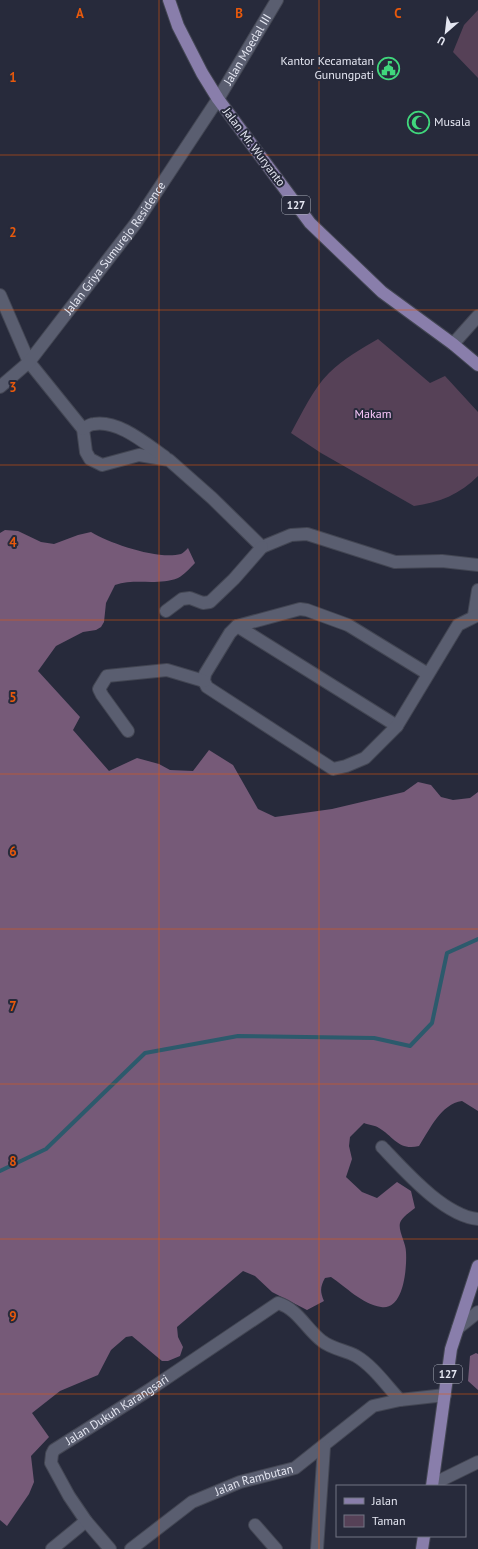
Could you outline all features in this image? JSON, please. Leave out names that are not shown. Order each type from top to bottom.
[{"type":"main road","name":"Jalan Mr. Wuryanto","points":[[169,0],[178,26],[202,73],[218,99],[310,223],[382,292],[453,344],[478,365]]},
{"type":"main road","name":"127","points":[[432,1485],[451,1348],[478,1266]]},
{"type":"main road","points":[[422,1549],[424,1537]]},
{"type":"street","name":"Jalan Moedal III","points":[[218,99],[277,0]]},
{"type":"street","name":"Jalan Griya Sumurejo Residence","points":[[0,387],[29,362],[136,223],[218,99]]},
{"type":"street","points":[[0,295],[29,362],[83,429],[86,452],[90,459],[102,465],[139,455],[169,460]]},
{"type":"street","points":[[453,344],[478,316]]},
{"type":"street","points":[[83,429],[94,424],[117,428],[142,441],[169,460],[212,498],[262,547]]},
{"type":"street","points":[[166,611],[182,599],[190,598],[202,603],[210,602],[234,579],[262,547],[291,535],[307,534],[395,562],[442,561],[478,565]]},
{"type":"street","points":[[428,674],[348,625],[307,610],[300,609],[237,626],[230,633],[206,674],[204,681],[207,687],[333,769],[346,766],[365,758],[397,726],[458,625],[476,615],[478,590]]},
{"type":"street","points":[[237,626],[397,726]]},
{"type":"street","points":[[128,731],[102,696],[99,689],[107,676],[167,670],[204,681]]},
{"type":"street","points":[[382,1147],[430,1192],[454,1211],[467,1218],[478,1219]]},
{"type":"street","name":"Jalan Dukuh Karangsari","points":[[110,1549],[86,1521],[51,1462],[54,1450],[149,1390],[278,1303],[298,1314],[320,1340],[328,1345],[355,1356],[370,1366],[400,1400]]},
{"type":"street","points":[[458,1328],[478,1312]]},
{"type":"street","name":"Jalan Rambutan","points":[[131,1549],[192,1502],[240,1482],[296,1468],[324,1447],[373,1406],[400,1400],[445,1395]]},
{"type":"street","points":[[317,1549],[324,1447]]},
{"type":"street","points":[[432,1485],[478,1462]]},
{"type":"street","points":[[52,1549],[86,1521]]},
{"type":"street","points":[[255,1525],[276,1549]]},
{"type":"green space","points":[[478,10],[478,78],[453,52],[464,25]]},
{"type":"green space","name":"Makam","points":[[378,339],[430,383],[445,376],[478,412],[478,476],[464,488],[449,497],[432,503],[414,506],[321,453],[291,433],[323,379],[346,359]]},
{"type":"shaded area","points":[[5,530],[18,531],[41,542],[54,544],[91,532],[122,546],[160,555],[181,554],[188,548],[195,563],[178,578],[155,582],[130,582],[115,585],[106,603],[104,622],[101,627],[96,630],[83,632],[56,646],[38,671],[80,717],[73,730],[109,771],[137,758],[159,764],[170,770],[193,771],[209,750],[233,765],[258,809],[275,817],[332,809],[404,792],[418,782],[431,785],[441,797],[453,800],[470,798],[478,792],[478,1111],[462,1101],[448,1107],[437,1118],[419,1146],[406,1147],[377,1127],[364,1123],[350,1137],[349,1146],[352,1159],[346,1177],[362,1192],[377,1198],[397,1182],[411,1191],[415,1208],[404,1217],[400,1223],[400,1230],[406,1248],[406,1267],[402,1287],[395,1302],[389,1306],[381,1307],[374,1305],[354,1295],[331,1277],[325,1278],[321,1287],[324,1301],[307,1310],[272,1292],[255,1276],[243,1271],[177,1327],[178,1337],[183,1347],[180,1356],[168,1361],[162,1361],[132,1336],[126,1337],[111,1350],[98,1375],[60,1391],[32,1413],[49,1437],[31,1456],[34,1482],[29,1494],[7,1526],[0,1520],[0,533]]},
{"type":"shaded area","points":[[476,1353],[478,1354],[478,1390],[468,1381],[470,1356]]},
{"type":"waterway","points":[[0,1171],[46,1149],[145,1053],[238,1036],[374,1038],[410,1046],[432,1023],[447,953],[478,939]]},
{"type":"place","name":"Kantor Kecamatan Gunungpati","points":[[389,68]]},
{"type":"place","name":"Musala","points":[[419,122]]}]
